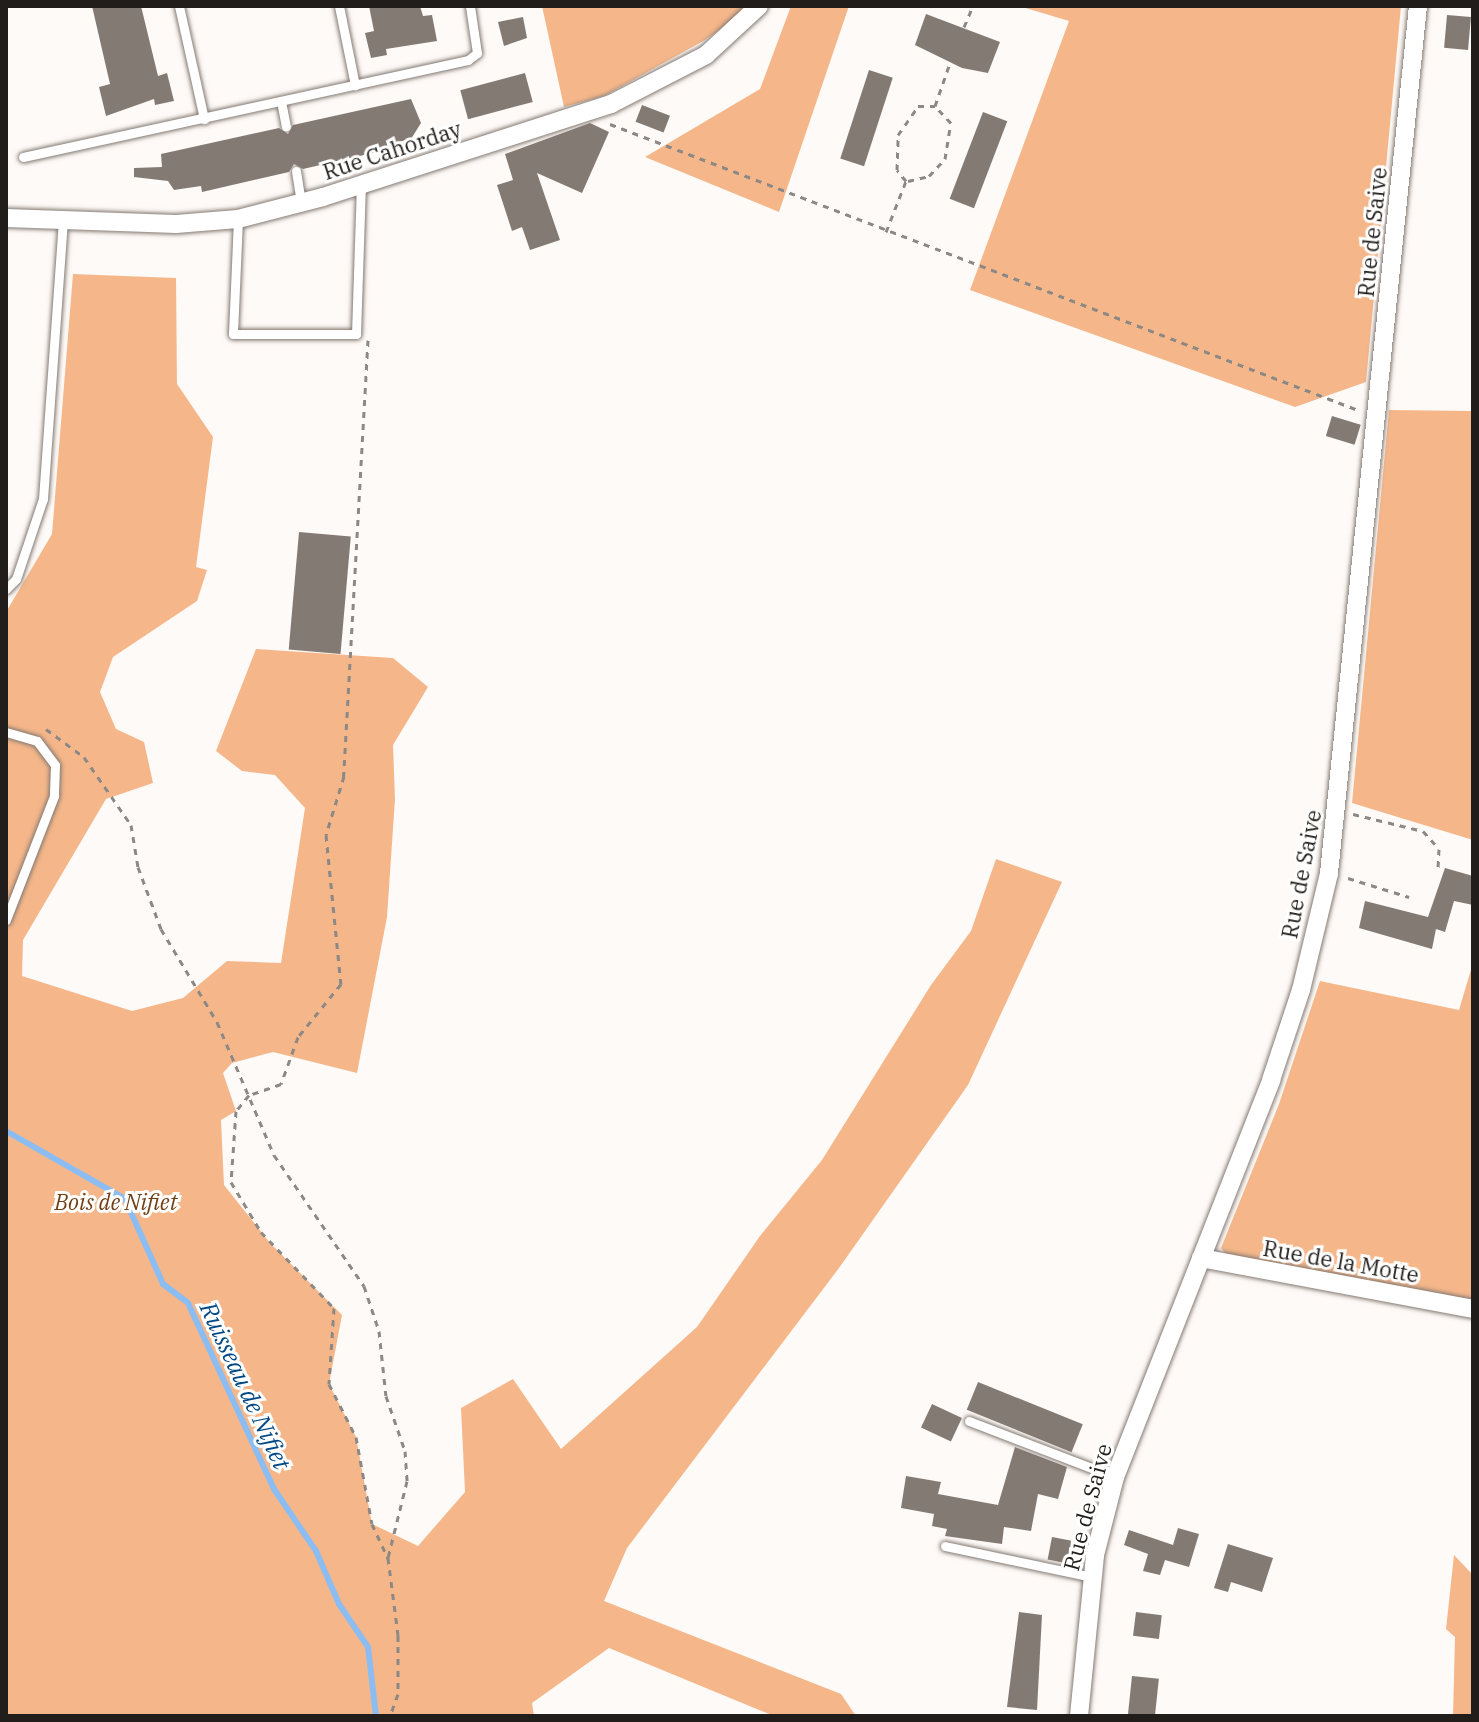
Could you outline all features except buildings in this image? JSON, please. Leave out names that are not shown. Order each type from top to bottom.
[{"type":"street","name":"Rue Cahorday","points":[[6,218],[63,223],[176,224],[238,219],[301,203],[611,104],[706,55],[759,6]]},
{"type":"street","name":"Rue de Saive","points":[[1079,1716],[1092,1577],[1115,1477],[1286,1035],[1329,873],[1338,810],[1418,6]]},
{"type":"street","name":"Rue de la Motte","points":[[1201,1258],[1473,1309]]},
{"type":"lane","points":[[179,6],[204,119]]},
{"type":"lane","points":[[339,6],[355,85]]},
{"type":"lane","points":[[23,157],[468,60],[477,53],[470,6]]},
{"type":"lane","points":[[281,101],[286,127]]},
{"type":"lane","points":[[296,171],[301,203]]},
{"type":"lane","points":[[238,219],[233,334],[356,334],[361,186]]},
{"type":"lane","points":[[6,589],[16,579],[43,499],[63,223]]},
{"type":"lane","points":[[6,920],[54,796],[55,765],[37,741],[11,732]]},
{"type":"lane","points":[[969,1421],[1115,1477]]},
{"type":"lane","points":[[945,1546],[1092,1577]]},
{"type":"path","points":[[964,27],[973,6]]},
{"type":"path","points":[[935,106],[950,63]]},
{"type":"path","points":[[918,106],[935,106],[951,123],[945,159],[929,176],[906,181],[897,170],[898,135],[918,106]]},
{"type":"path","points":[[575,115],[612,125],[1377,417]]},
{"type":"path","points":[[886,232],[906,181]]},
{"type":"path","points":[[368,339],[344,776],[326,835],[341,984],[298,1037],[281,1084],[249,1095],[236,1111],[231,1182],[261,1232],[334,1308],[329,1384],[356,1437],[372,1524],[388,1558],[398,1635],[398,1694],[390,1716]]},
{"type":"path","points":[[11,732],[36,724],[57,735],[84,757],[131,825],[138,867],[161,929],[217,1022],[274,1155],[302,1203],[364,1286],[379,1331],[386,1396],[405,1451],[407,1481],[388,1558]]},
{"type":"path","points":[[1338,810],[1423,831],[1439,849],[1438,871]]},
{"type":"path","points":[[1329,873],[1409,897]]},
{"type":"green space","points":[[542,6],[753,6],[705,40],[604,96],[564,107]]},
{"type":"green space","points":[[791,6],[849,6],[779,212],[645,157],[760,89]]},
{"type":"green space","points":[[1019,6],[1401,6],[1366,382],[1295,407],[970,290],[1069,21]]},
{"type":"green space","name":"Bois de Nifiet","points":[[73,274],[176,278],[177,384],[213,437],[196,567],[207,570],[197,601],[113,657],[100,692],[116,729],[144,742],[153,783],[106,799],[23,940],[22,976],[132,1011],[183,998],[227,961],[281,963],[305,808],[275,775],[242,771],[216,751],[256,649],[393,658],[428,687],[393,745],[395,799],[387,917],[357,1073],[273,1052],[232,1063],[223,1073],[236,1111],[221,1120],[224,1185],[270,1243],[342,1315],[329,1384],[356,1437],[372,1524],[418,1546],[465,1492],[461,1408],[513,1379],[561,1449],[697,1327],[760,1236],[822,1160],[931,985],[971,931],[996,859],[1062,882],[968,1085],[839,1268],[627,1548],[604,1601],[841,1694],[856,1716],[774,1716],[609,1648],[532,1703],[534,1716],[6,1716],[6,612],[52,534]]},
{"type":"green space","points":[[1389,410],[1473,411],[1473,840],[1352,803]]},
{"type":"green space","points":[[1473,963],[1473,1300],[1228,1256],[1221,1248],[1279,1104],[1320,981],[1459,1010]]},
{"type":"green space","points":[[1454,1555],[1473,1575],[1472,1716],[1453,1716],[1455,1637],[1446,1629]]},
{"type":"waterway","name":"Ruisseau de Nifiet","points":[[6,1131],[125,1199],[163,1284],[188,1303],[274,1489],[316,1551],[339,1604],[368,1647],[376,1716]]}]
